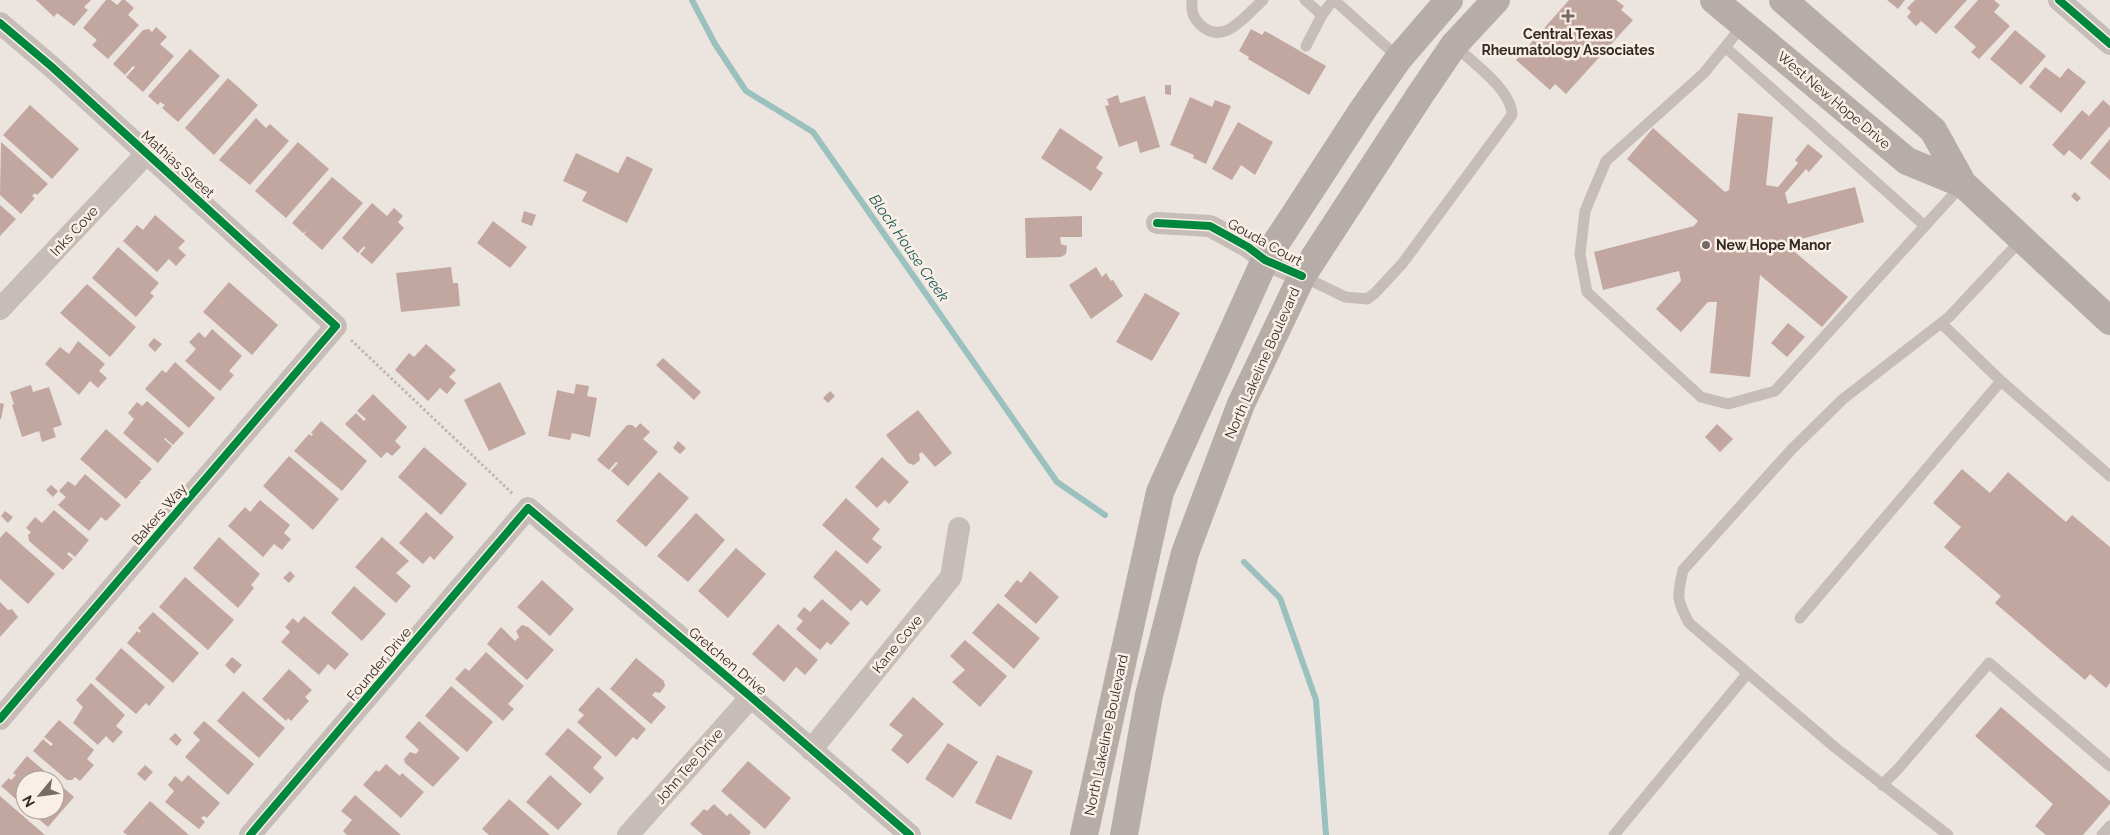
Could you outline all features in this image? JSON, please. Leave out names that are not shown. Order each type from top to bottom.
[{"type":"main road","name":"North Lakeline Boulevard","points":[[1084,835],[1160,492],[1265,260],[1364,108],[1400,58],[1449,0]]},
{"type":"main road","name":"North Lakeline Boulevard","points":[[1124,835],[1149,695],[1185,553],[1241,404],[1302,276],[1454,45],[1496,0]]},
{"type":"main road","name":"West New Hope Drive","points":[[1714,0],[1907,161],[1963,184]]},
{"type":"main road","name":"West New Hope Drive","points":[[1784,0],[1933,130],[1963,184],[2110,321]]},
{"type":"street","points":[[2059,0],[2110,44]]},
{"type":"street","name":"Mathias Street","points":[[0,23],[52,67],[336,326]]},
{"type":"street","name":"Inks Cove","points":[[0,309],[147,153]]},
{"type":"street","name":"Gouda Court","points":[[1157,223],[1210,226],[1248,247],[1265,260],[1302,276]]},
{"type":"street","name":"Bakers Way","points":[[0,719],[336,326]]},
{"type":"street","name":"Gretchen Drive","points":[[528,508],[910,835]]},
{"type":"street","name":"Founder Drive","points":[[250,835],[528,508]]},
{"type":"street","name":"Kane Cove","points":[[811,750],[951,577],[959,528]]},
{"type":"street","name":"John Tee Drive","points":[[628,835],[751,697]]},
{"type":"lane","points":[[1192,0],[1191,9],[1195,21],[1206,30],[1218,33],[1232,29],[1263,0]]},
{"type":"lane","points":[[1305,0],[1322,15]]},
{"type":"lane","points":[[1306,46],[1322,15],[1334,0],[1400,58]]},
{"type":"lane","points":[[1743,25],[1704,73],[1606,160],[1585,211],[1580,254],[1587,292],[1701,397],[1728,404],[1775,391],[1963,184]]},
{"type":"lane","points":[[1302,276],[1345,297],[1367,299],[1371,296],[1402,264],[1512,115],[1512,107],[1500,88],[1454,45]]},
{"type":"lane","points":[[1725,47],[1925,226]]},
{"type":"lane","points":[[1948,835],[1882,785],[1747,674],[1689,623],[1678,602],[1682,570],[1792,449],[1843,399],[1941,323],[2022,239]]},
{"type":"lane","points":[[1941,323],[2002,381],[2110,476]]},
{"type":"lane","points":[[1800,618],[2002,381]]},
{"type":"lane","points":[[1882,785],[1990,663],[2110,766]]},
{"type":"lane","points":[[1614,835],[1747,674]]},
{"type":"lane","points":[[2102,835],[2110,826]]},
{"type":"path","points":[[336,326],[528,508]]},
{"type":"building","points":[[36,0],[91,0],[84,7],[88,10],[74,26],[57,13],[54,17]]},
{"type":"building","points":[[106,0],[111,0],[117,5],[122,0],[125,0],[134,8],[128,15],[139,25],[108,59],[92,45],[97,40],[83,28]]},
{"type":"building","points":[[1569,0],[1616,0],[1624,6],[1621,10],[1633,20],[1566,94],[1555,84],[1550,90],[1516,60]]},
{"type":"building","points":[[1887,0],[1905,0],[1898,9]]},
{"type":"building","points":[[1915,0],[1967,0],[1936,34],[1921,21],[1916,26],[1907,17],[1911,12],[1907,8]]},
{"type":"building","points":[[1978,0],[1994,0],[2000,5],[1994,12],[2010,26],[1979,59],[1971,52],[1976,47],[1954,27]]},
{"type":"building","points":[[156,27],[167,37],[160,44],[174,56],[143,92],[126,77],[135,67],[133,66],[125,75],[113,64],[143,30],[149,29],[152,32]]},
{"type":"building","points":[[1251,29],[1262,35],[1265,31],[1326,66],[1309,95],[1248,59],[1249,57],[1239,51]]},
{"type":"building","points":[[2015,30],[2046,56],[2021,85],[1990,59]]},
{"type":"building","points":[[190,49],[220,76],[178,122],[162,108],[165,105],[160,102],[158,105],[148,96]]},
{"type":"building","points":[[2045,67],[2060,78],[2068,68],[2086,82],[2061,113],[2029,87]]},
{"type":"building","points":[[228,78],[258,105],[214,155],[185,128]]},
{"type":"building","points":[[1165,85],[1171,85],[1171,95],[1165,94]]},
{"type":"building","points":[[1118,95],[1120,103],[1145,96],[1160,147],[1140,153],[1137,141],[1119,147],[1105,106],[1109,105],[1107,99]]},
{"type":"building","points":[[1190,97],[1212,107],[1215,100],[1231,106],[1206,164],[1193,158],[1194,155],[1170,145]]},
{"type":"building","points":[[2103,100],[2110,106],[2110,126],[2081,160],[2069,150],[2064,156],[2052,145],[2082,110],[2089,116]]},
{"type":"building","points":[[30,105],[79,149],[52,179],[3,135]]},
{"type":"building","name":"New Hope Manor","points":[[1738,113],[1773,117],[1766,185],[1778,187],[1798,163],[1795,160],[1808,144],[1823,156],[1809,172],[1806,169],[1785,193],[1788,204],[1855,187],[1864,222],[1790,242],[1789,247],[1848,297],[1822,327],[1760,275],[1750,377],[1710,373],[1717,302],[1708,302],[1681,332],[1656,309],[1681,281],[1679,271],[1603,290],[1594,252],[1694,226],[1698,221],[1627,159],[1653,128],[1725,192],[1729,190]]},
{"type":"building","points":[[256,118],[266,128],[270,124],[289,141],[250,185],[219,160]]},
{"type":"building","points":[[1238,122],[1273,142],[1255,175],[1241,165],[1232,180],[1212,169]]},
{"type":"building","points":[[1060,128],[1103,157],[1096,168],[1103,173],[1091,191],[1041,158]]},
{"type":"building","points":[[2110,139],[2110,180],[2090,163]]},
{"type":"building","points":[[1,142],[48,184],[37,195],[35,193],[32,196],[35,198],[21,214],[0,195]]},
{"type":"building","points":[[298,142],[329,169],[286,218],[255,191]]},
{"type":"building","points":[[576,153],[618,173],[627,156],[653,169],[627,223],[582,201],[587,192],[563,181]]},
{"type":"building","points":[[332,177],[363,203],[322,250],[304,234],[307,231],[303,233],[292,223]]},
{"type":"building","points":[[2075,192],[2081,198],[2077,202],[2071,196]]},
{"type":"building","points":[[372,203],[387,216],[394,208],[403,216],[398,222],[404,228],[372,264],[360,254],[365,248],[364,246],[358,253],[342,238]]},
{"type":"building","points":[[0,205],[16,219],[0,236]]},
{"type":"building","points":[[524,211],[536,215],[532,226],[521,222]]},
{"type":"building","points":[[155,215],[185,241],[178,248],[186,255],[176,266],[169,259],[157,272],[123,241],[137,225],[143,230]]},
{"type":"building","points":[[1082,216],[1082,237],[1060,237],[1061,244],[1067,246],[1066,254],[1061,257],[1026,258],[1025,218]]},
{"type":"building","points":[[493,221],[527,247],[510,268],[477,243]]},
{"type":"building","points":[[118,247],[159,283],[150,293],[154,296],[136,317],[92,278]]},
{"type":"building","points":[[451,267],[453,283],[458,283],[460,306],[401,312],[396,273]]},
{"type":"building","points":[[1096,267],[1102,277],[1106,273],[1111,281],[1113,280],[1123,296],[1091,319],[1069,285]]},
{"type":"building","points":[[229,282],[278,325],[252,355],[203,312]]},
{"type":"building","points":[[87,284],[136,327],[110,357],[60,313]]},
{"type":"building","points":[[1145,293],[1180,313],[1152,361],[1116,342]]},
{"type":"building","points":[[1788,323],[1805,337],[1787,357],[1771,343]]},
{"type":"building","points":[[212,329],[242,356],[229,371],[234,375],[220,391],[185,361],[196,349],[189,342],[199,332],[205,338]]},
{"type":"building","points":[[154,338],[162,344],[155,352],[148,345]]},
{"type":"building","points":[[78,341],[105,364],[99,371],[107,378],[98,388],[90,381],[79,395],[45,364],[60,347],[69,354]]},
{"type":"building","points":[[426,344],[456,370],[449,377],[456,383],[447,394],[440,388],[428,401],[395,370],[409,353],[414,357]]},
{"type":"building","points":[[663,358],[701,392],[694,400],[656,365]]},
{"type":"building","points":[[175,362],[215,398],[189,428],[145,389],[162,370],[166,373]]},
{"type":"building","points":[[500,382],[526,434],[489,451],[464,400]]},
{"type":"building","points":[[576,384],[589,386],[587,396],[597,398],[590,437],[572,433],[570,440],[548,436],[557,390],[574,394]]},
{"type":"building","points":[[31,385],[33,392],[49,387],[62,425],[53,428],[56,437],[42,442],[39,431],[22,437],[12,405],[14,404],[10,392]]},
{"type":"building","points":[[830,391],[835,396],[828,403],[823,398]]},
{"type":"building","points":[[373,394],[407,427],[395,441],[401,447],[392,456],[387,452],[381,458],[345,424],[356,413],[364,421],[366,419],[357,411]]},
{"type":"building","points":[[147,401],[184,433],[173,445],[164,439],[172,446],[158,463],[123,433],[134,419],[128,413],[137,402],[142,406]]},
{"type":"building","points":[[0,403],[4,404],[1,419],[0,419]]},
{"type":"building","points":[[918,410],[952,453],[935,467],[922,452],[919,454],[920,460],[914,465],[908,463],[886,435]]},
{"type":"building","points":[[321,421],[367,461],[342,491],[294,451],[309,434],[312,436],[313,434],[311,433]]},
{"type":"building","points":[[640,423],[650,432],[643,439],[658,452],[628,486],[611,471],[618,463],[616,462],[609,470],[597,460],[627,425],[632,425],[636,428]]},
{"type":"building","points":[[1717,424],[1733,439],[1720,452],[1705,437]]},
{"type":"building","points":[[106,429],[152,469],[142,480],[139,480],[141,482],[126,499],[80,459]]},
{"type":"building","points":[[678,441],[686,448],[680,454],[673,448]]},
{"type":"building","points":[[424,447],[467,484],[441,515],[398,477]]},
{"type":"building","points":[[289,456],[339,499],[313,530],[263,486]]},
{"type":"building","points":[[882,457],[909,482],[889,504],[885,500],[877,508],[855,487]]},
{"type":"building","points":[[1962,469],[1990,493],[2008,472],[2066,522],[2072,515],[2110,547],[2110,683],[2106,688],[2090,674],[2085,680],[1995,603],[2001,596],[1944,547],[1961,527],[1933,503]]},
{"type":"building","points":[[659,472],[689,498],[646,547],[616,521]]},
{"type":"building","points":[[85,474],[121,505],[106,521],[101,517],[89,531],[58,505],[66,497],[59,491],[68,481],[75,486]]},
{"type":"building","points":[[51,485],[58,491],[53,497],[46,490]]},
{"type":"building","points":[[846,498],[880,529],[872,539],[882,547],[867,564],[822,525]]},
{"type":"building","points":[[260,500],[290,525],[284,533],[291,539],[282,550],[274,544],[263,557],[228,526],[245,507],[250,512]]},
{"type":"building","points":[[54,510],[89,540],[75,557],[69,552],[67,554],[73,559],[63,570],[29,541],[28,535],[31,532],[26,528],[35,517],[42,523]]},
{"type":"building","points":[[5,511],[13,517],[8,523],[1,516]]},
{"type":"building","points":[[426,512],[454,537],[434,560],[430,556],[423,564],[399,543]]},
{"type":"building","points":[[696,513],[725,540],[688,582],[657,556]]},
{"type":"building","points":[[6,531],[55,574],[28,604],[0,579],[0,538]]},
{"type":"building","points":[[219,537],[260,574],[251,585],[254,588],[238,608],[193,568]]},
{"type":"building","points":[[382,537],[409,561],[396,573],[411,586],[396,603],[355,567]]},
{"type":"building","points":[[736,548],[766,574],[728,618],[698,591]]},
{"type":"building","points":[[836,550],[881,590],[867,606],[861,600],[851,611],[813,577]]},
{"type":"building","points":[[290,571],[295,576],[289,583],[283,578]]},
{"type":"building","points":[[1030,571],[1059,597],[1036,624],[1004,596],[1017,580],[1021,583]]},
{"type":"building","points":[[185,577],[234,620],[208,650],[159,607]]},
{"type":"building","points":[[542,580],[574,609],[550,636],[517,607]]},
{"type":"building","points":[[354,586],[386,614],[362,641],[331,613]]},
{"type":"building","points":[[822,599],[850,623],[831,645],[827,642],[820,650],[796,629],[803,621],[797,616],[804,607],[810,612]]},
{"type":"building","points":[[0,602],[8,610],[12,609],[18,617],[0,637]]},
{"type":"building","points":[[998,603],[1040,638],[1014,669],[972,633]]},
{"type":"building","points":[[153,612],[199,653],[173,683],[127,643],[137,631],[139,633],[141,631],[138,628]]},
{"type":"building","points":[[304,616],[349,654],[335,670],[328,664],[319,675],[281,642],[290,632],[285,627],[293,618],[298,623]]},
{"type":"building","points":[[778,624],[818,660],[805,675],[796,667],[784,682],[752,654]]},
{"type":"building","points":[[522,625],[528,627],[554,650],[527,680],[487,644],[501,627],[515,641],[519,637],[516,631]]},
{"type":"building","points":[[965,640],[1007,676],[980,707],[952,682],[965,670],[950,656]]},
{"type":"building","points":[[121,648],[165,687],[149,706],[146,703],[136,714],[95,679]]},
{"type":"building","points":[[486,652],[524,686],[508,704],[514,709],[503,721],[455,679],[465,668],[469,671]]},
{"type":"building","points":[[232,657],[242,665],[234,674],[225,665]]},
{"type":"building","points":[[636,658],[664,681],[665,686],[660,693],[655,692],[652,695],[666,707],[651,724],[610,689]]},
{"type":"building","points":[[289,669],[312,690],[305,697],[309,701],[291,721],[288,718],[286,721],[262,699]]},
{"type":"building","points":[[91,683],[125,715],[116,726],[123,732],[113,743],[106,736],[98,745],[73,723],[83,707],[76,700]]},
{"type":"building","points":[[451,686],[493,722],[467,752],[425,716]]},
{"type":"building","points":[[598,687],[646,729],[637,740],[633,737],[616,757],[577,722],[584,715],[578,710]]},
{"type":"building","points":[[243,691],[285,728],[259,758],[217,721]]},
{"type":"building","points":[[913,697],[944,724],[908,764],[891,750],[903,735],[889,725]]},
{"type":"building","points":[[2001,707],[2110,801],[2110,804],[2083,835],[2046,835],[2035,826],[2053,804],[1975,736]]},
{"type":"building","points":[[59,720],[94,750],[87,759],[94,765],[80,781],[75,777],[72,780],[67,780],[65,778],[65,770],[55,770],[33,751],[43,739],[51,746],[53,744],[44,737]]},
{"type":"building","points":[[204,721],[254,764],[228,795],[185,757],[200,740],[193,733]]},
{"type":"building","points":[[419,721],[460,758],[433,787],[405,763],[404,759],[410,752],[416,754],[419,750],[405,737]]},
{"type":"building","points":[[568,728],[602,757],[593,768],[604,778],[590,794],[545,754]]},
{"type":"building","points":[[175,733],[182,740],[177,746],[169,739]]},
{"type":"building","points":[[948,743],[978,762],[953,798],[925,779]]},
{"type":"building","points":[[997,755],[1033,771],[1011,820],[975,803]]},
{"type":"building","points":[[27,756],[43,770],[15,770]]},
{"type":"building","points":[[748,761],[791,798],[765,829],[721,791]]},
{"type":"building","points":[[386,764],[400,776],[402,773],[424,792],[401,818],[363,785],[376,770],[379,772]]},
{"type":"building","points":[[145,765],[153,772],[145,781],[137,774]]},
{"type":"building","points":[[188,775],[220,803],[207,818],[204,816],[201,818],[205,822],[199,829],[165,802],[174,791],[168,785],[175,776],[182,782]]},
{"type":"building","points":[[550,775],[582,804],[558,830],[526,802]]},
{"type":"building","points":[[15,776],[15,798],[1,786],[9,778],[11,780]]},
{"type":"building","points":[[65,789],[74,797],[65,807]]},
{"type":"building","points":[[355,795],[401,835],[347,835],[343,831],[352,820],[341,811]]},
{"type":"building","points":[[0,796],[15,809],[15,820],[28,820],[45,835],[0,835]]},
{"type":"building","points":[[509,799],[550,835],[489,835],[482,829]]},
{"type":"building","points":[[150,801],[189,835],[127,835],[123,832]]},
{"type":"building","points":[[714,804],[727,816],[730,813],[751,832],[749,835],[703,835],[690,824],[704,809],[707,811]]},
{"type":"building","points":[[40,820],[54,820],[48,827]]},
{"type":"waterway","name":"Block House Creek","points":[[692,0],[715,44],[746,91],[813,132],[1057,482],[1105,515]]},
{"type":"waterway","name":"Block House Creek","points":[[1244,562],[1280,598],[1316,700],[1326,835]]},
{"type":"cycle path","points":[[2059,0],[2110,44]]},
{"type":"cycle path","points":[[0,23],[52,67],[336,326],[0,719]]},
{"type":"cycle path","points":[[1157,223],[1210,226],[1248,247],[1265,260],[1302,276]]},
{"type":"cycle path","points":[[250,835],[528,508],[910,835]]},
{"type":"place","name":"Central Texas Rheumatology Associates","points":[[1568,16]]},
{"type":"place","name":"New Hope Manor","points":[[1706,245]]}]
